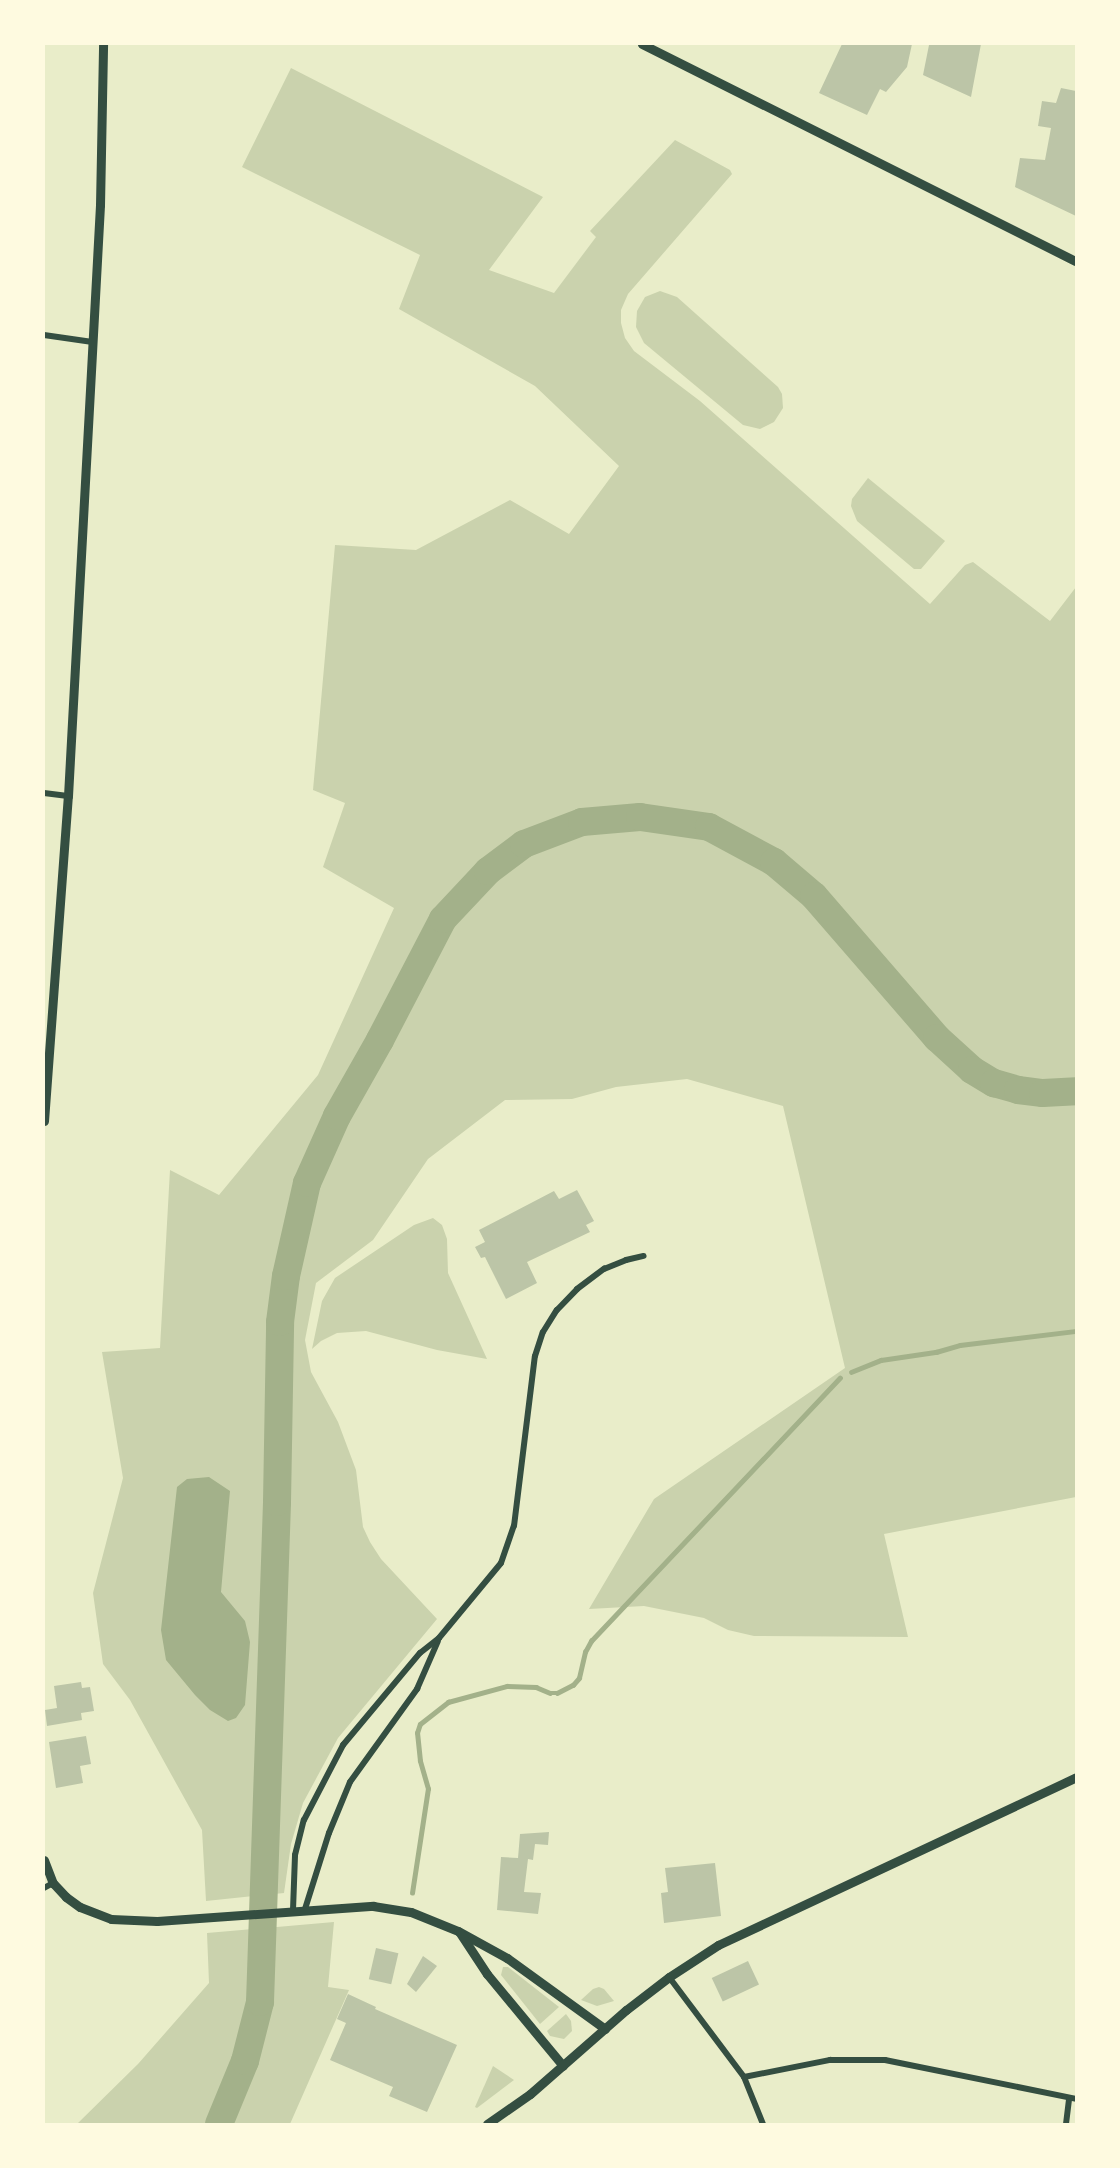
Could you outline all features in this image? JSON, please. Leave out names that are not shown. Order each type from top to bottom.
[{"type":"street","points":[[44,1120],[68,796],[100,205],[103,44]]},
{"type":"street","points":[[642,44],[1077,261]]},
{"type":"street","points":[[44,335],[92,342]]},
{"type":"street","points":[[44,793],[68,796]]},
{"type":"street","points":[[288,1910],[295,1855],[304,1820],[317,1791],[343,1745],[420,1653],[439,1638],[501,1563],[511,1536],[535,1356],[543,1332],[557,1310],[577,1289],[604,1269],[644,1256]]},
{"type":"street","points":[[305,1909],[329,1833],[350,1782],[417,1689],[439,1638]]},
{"type":"street","points":[[487,2124],[514,2107],[669,1977],[718,1946],[1077,1777]]},
{"type":"street","points":[[44,1860],[53,1882],[80,1907],[111,1919],[157,1921],[288,1910],[373,1906],[411,1912],[458,1931],[507,1958],[605,2029]]},
{"type":"street","points":[[44,1888],[53,1882]]},
{"type":"street","points":[[458,1931],[487,1974],[563,2066]]},
{"type":"street","points":[[669,1977],[744,2077],[763,2124]]},
{"type":"street","points":[[744,2077],[830,2060],[885,2060],[922,2065],[1077,2099]]},
{"type":"street","points":[[1066,2124],[1069,2098]]},
{"type":"shaded area","points":[[291,68],[543,197],[489,270],[554,293],[596,237],[590,231],[675,140],[730,170],[732,174],[628,294],[621,310],[621,323],[625,338],[634,351],[700,401],[930,604],[965,565],[973,562],[1050,621],[1076,587],[1076,1497],[884,1534],[908,1637],[754,1636],[728,1630],[704,1618],[644,1606],[589,1609],[654,1499],[845,1368],[783,1106],[687,1079],[616,1087],[572,1099],[505,1100],[428,1159],[373,1240],[316,1283],[305,1340],[311,1372],[338,1422],[356,1470],[363,1527],[370,1542],[381,1559],[437,1619],[338,1738],[303,1803],[291,1844],[284,1893],[206,1901],[202,1830],[130,1700],[103,1664],[93,1593],[123,1478],[102,1352],[160,1348],[170,1170],[219,1195],[318,1075],[394,908],[323,867],[345,803],[313,790],[335,545],[416,550],[510,500],[569,534],[619,466],[535,386],[399,309],[420,255],[242,167]]},
{"type":"shaded area","points":[[660,291],[677,297],[778,387],[782,394],[783,408],[774,422],[760,429],[743,425],[644,343],[636,327],[637,311],[645,297]]},
{"type":"shaded area","points":[[868,478],[945,541],[921,569],[914,569],[857,521],[851,506],[852,499]]},
{"type":"shaded area","points":[[433,1218],[442,1225],[447,1239],[448,1273],[487,1359],[437,1350],[366,1331],[337,1333],[321,1341],[312,1349],[322,1301],[335,1278],[414,1225]]},
{"type":"shaded area","points":[[209,1477],[230,1491],[221,1592],[245,1621],[250,1642],[245,1705],[236,1718],[228,1721],[210,1710],[166,1660],[161,1630],[177,1487],[187,1479]]},
{"type":"shaded area","points":[[334,1922],[328,1987],[349,1990],[290,2124],[77,2124],[138,2064],[209,1983],[207,1933]]},
{"type":"shaded area","points":[[503,1967],[508,1967],[559,2007],[540,2024],[501,1975]]},
{"type":"shaded area","points":[[599,1987],[604,1989],[614,2001],[597,2006],[581,2000],[593,1989]]},
{"type":"shaded area","points":[[566,2014],[571,2021],[572,2031],[564,2039],[550,2036],[547,2031]]},
{"type":"shaded area","points":[[493,2066],[514,2080],[477,2108],[475,2107]]},
{"type":"building","points":[[842,44],[912,44],[907,67],[886,92],[880,89],[867,115],[819,93]]},
{"type":"building","points":[[925,44],[981,44],[971,97],[923,75],[929,45]]},
{"type":"building","points":[[1061,88],[1076,91],[1076,216],[1015,187],[1020,158],[1045,160],[1051,128],[1038,126],[1042,101],[1056,103]]},
{"type":"building","points":[[577,1190],[594,1221],[586,1225],[590,1232],[527,1262],[537,1283],[506,1299],[485,1257],[481,1258],[475,1247],[485,1242],[479,1230],[554,1191],[559,1199]]},
{"type":"building","points":[[81,1682],[82,1688],[90,1687],[94,1711],[81,1713],[82,1720],[47,1726],[45,1710],[57,1708],[54,1686]]},
{"type":"building","points":[[86,1736],[91,1764],[80,1766],[83,1783],[56,1788],[49,1742]]},
{"type":"building","points":[[549,1832],[548,1845],[535,1844],[533,1860],[528,1859],[524,1892],[541,1893],[538,1914],[497,1910],[501,1857],[518,1858],[520,1834]]},
{"type":"building","points":[[715,1863],[721,1916],[664,1923],[661,1893],[668,1892],[665,1868]]},
{"type":"building","points":[[376,1948],[398,1953],[391,1984],[369,1979]]},
{"type":"building","points":[[423,1956],[437,1966],[416,1992],[407,1984]]},
{"type":"building","points":[[748,1961],[759,1985],[723,2001],[712,1978]]},
{"type":"building","points":[[348,1994],[376,2007],[375,2009],[457,2045],[427,2112],[389,2096],[393,2087],[330,2060],[346,2023],[337,2019]]},
{"type":"waterway","points":[[219,2124],[245,2061],[260,2002],[277,1502],[280,1322],[286,1276],[307,1183],[337,1116],[380,1040],[443,919],[488,871],[524,844],[582,822],[640,817],[709,827],[774,862],[814,896],[937,1038],[972,1070],[994,1083],[1018,1090],[1043,1093],[1076,1091]]},
{"type":"waterway","points":[[851,1372],[881,1360],[936,1352],[960,1345],[1076,1331]]},
{"type":"waterway","points":[[412,1893],[428,1789],[420,1761],[417,1733],[420,1724],[448,1702],[507,1686],[536,1687],[550,1693],[557,1693],[573,1685],[579,1678],[585,1652],[591,1641],[840,1378]]}]
